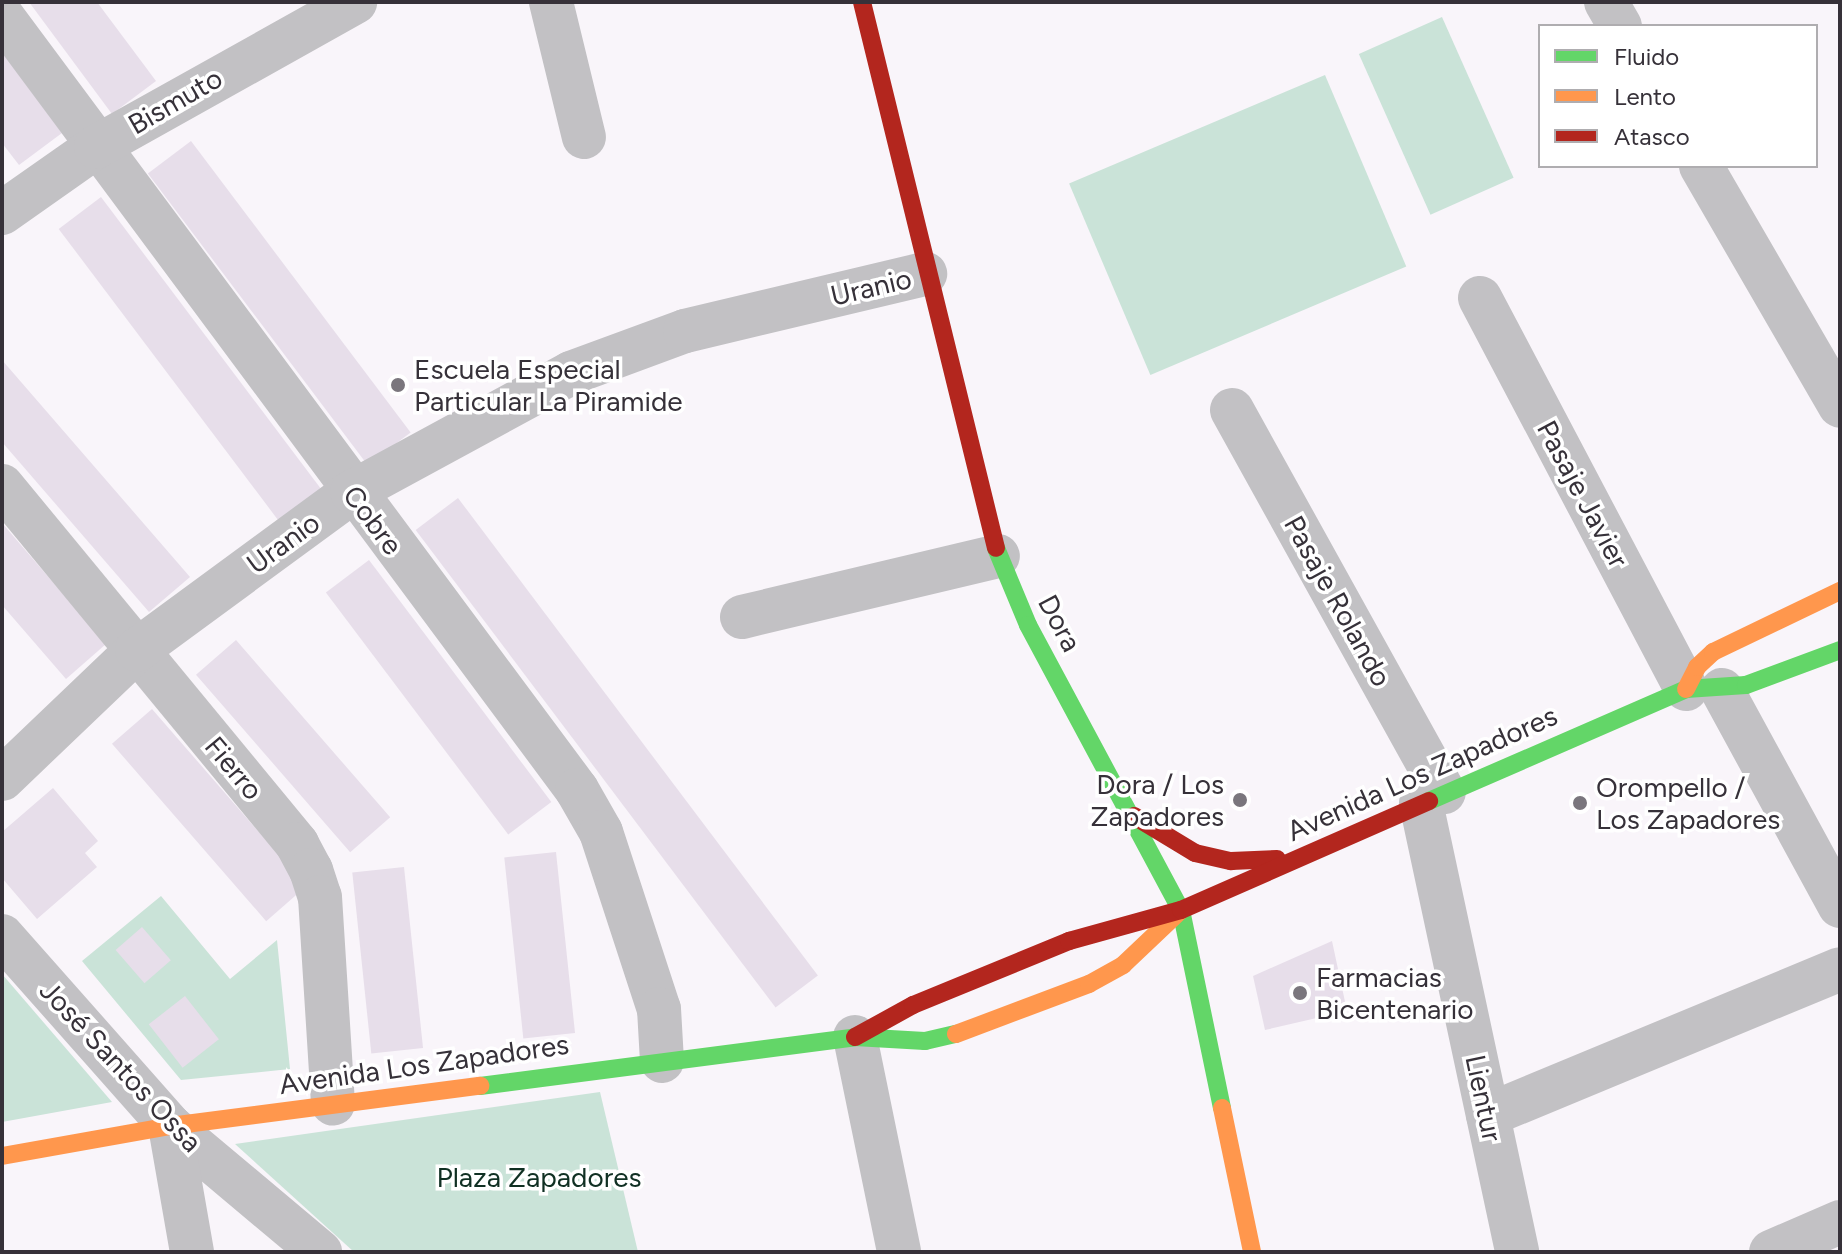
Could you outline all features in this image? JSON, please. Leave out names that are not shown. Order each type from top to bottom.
[{"type":"main road","name":"Dora","points":[[862,2],[925,274],[998,556],[1028,625],[1181,910],[1252,1252]]},
{"type":"main road","points":[[1704,689],[1697,667],[1713,652],[1840,591]]},
{"type":"main road","name":"Avenida Los Zapadores","points":[[855,1037],[913,1005],[1046,951],[1181,910],[1432,797],[1704,689],[1768,679],[1840,650]]},
{"type":"main road","points":[[1132,814],[1161,837],[1195,853],[1231,861],[1305,854]]},
{"type":"main road","name":"Avenida Los Zapadores","points":[[2,1156],[170,1126],[662,1061],[855,1037],[925,1041],[1035,1007],[1123,965],[1181,910]]},
{"type":"street","name":"Bismuto","points":[[2,213],[96,147],[355,2]]},
{"type":"street","points":[[551,2],[584,137]]},
{"type":"street","points":[[1606,2],[1619,24]]},
{"type":"street","name":"Cobre","points":[[2,16],[352,492],[577,790],[601,832],[659,1009],[662,1061]]},
{"type":"street","points":[[1702,168],[1840,406]]},
{"type":"street","name":"Uranio","points":[[2,779],[137,650],[352,492],[571,373],[685,331],[925,274]]},
{"type":"street","name":"Pasaje Javier","points":[[1480,298],[1704,689],[1840,906]]},
{"type":"street","name":"Pasaje Rolando","points":[[1232,410],[1432,797]]},
{"type":"street","name":"Fierro","points":[[2,486],[297,844],[311,870],[320,897],[333,1104]]},
{"type":"street","points":[[742,617],[998,556]]},
{"type":"street","name":"Lientur","points":[[1432,797],[1488,1115],[1517,1252]]},
{"type":"street","name":"José Santos Ossa","points":[[2,936],[170,1126],[320,1252]]},
{"type":"street","points":[[1488,1115],[1840,969]]},
{"type":"street","points":[[855,1037],[899,1252]]},
{"type":"street","points":[[170,1126],[192,1252]]},
{"type":"street","points":[[1771,1252],[1840,1222]]},
{"type":"green space","points":[[1442,17],[1514,178],[1430,215],[1359,54]]},
{"type":"green space","points":[[1325,75],[1406,266],[1150,375],[1069,184]]},
{"type":"green space","points":[[161,896],[230,979],[277,940],[290,1069],[181,1080],[82,961]]},
{"type":"green space","points":[[2,974],[112,1102],[2,1122]]},
{"type":"green space","name":"Plaza Zapadores","points":[[600,1092],[638,1252],[354,1252],[235,1144]]},
{"type":"building","points":[[29,2],[97,2],[156,81],[112,114]]},
{"type":"building","points":[[2,52],[62,133],[19,165],[2,143]]},
{"type":"building","points":[[191,141],[411,433],[368,465],[148,173]]},
{"type":"building","points":[[101,197],[321,489],[279,521],[59,229]]},
{"type":"building","points":[[2,360],[190,577],[149,612],[2,442]]},
{"type":"building","points":[[458,498],[818,976],[776,1007],[416,530]]},
{"type":"building","points":[[2,523],[106,644],[66,679],[2,605]]},
{"type":"building","points":[[369,560],[551,802],[508,834],[326,592]]},
{"type":"building","points":[[236,640],[390,817],[350,852],[196,675]]},
{"type":"building","points":[[152,709],[306,886],[266,921],[112,744]]},
{"type":"building","points":[[53,788],[98,841],[85,853],[97,867],[37,919],[2,878],[2,832]]},
{"type":"building","points":[[556,852],[575,1033],[523,1038],[504,857]]},
{"type":"building","points":[[404,867],[423,1048],[371,1053],[352,872]]},
{"type":"building","points":[[142,927],[171,960],[144,983],[116,950]]},
{"type":"building","name":"Farmacias Bicentenario","points":[[1332,941],[1347,1011],[1265,1030],[1253,976]]},
{"type":"building","points":[[185,996],[219,1039],[183,1068],[149,1024]]},
{"type":"traffic: fast","points":[[996,548],[1028,625],[1181,910],[1222,1108]]},
{"type":"traffic: fast","points":[[1429,801],[1686,689],[1746,685],[1840,650]]},
{"type":"traffic: fast","points":[[480,1086],[855,1037],[925,1041],[956,1034]]},
{"type":"traffic: slow","points":[[1686,689],[1697,667],[1713,652],[1840,591]]},
{"type":"traffic: slow","points":[[956,1034],[1089,984],[1123,965],[1181,910]]},
{"type":"traffic: slow","points":[[2,1156],[170,1126],[480,1086]]},
{"type":"traffic: slow","points":[[1222,1108],[1252,1252]]},
{"type":"traffic: jam","points":[[862,2],[996,548]]},
{"type":"traffic: jam","points":[[855,1037],[913,1005],[1069,941],[1181,910],[1429,801]]},
{"type":"traffic: jam","points":[[1134,816],[1195,853],[1231,861],[1277,859]]},
{"type":"place","name":"Escuela Especial Particular La Piramide","points":[[398,385]]},
{"type":"place","name":"Dora / Los Zapadores","points":[[1240,800]]},
{"type":"place","name":"Orompello / Los Zapadores","points":[[1580,803]]},
{"type":"place","name":"Farmacias Bicentenario","points":[[1300,993]]}]
